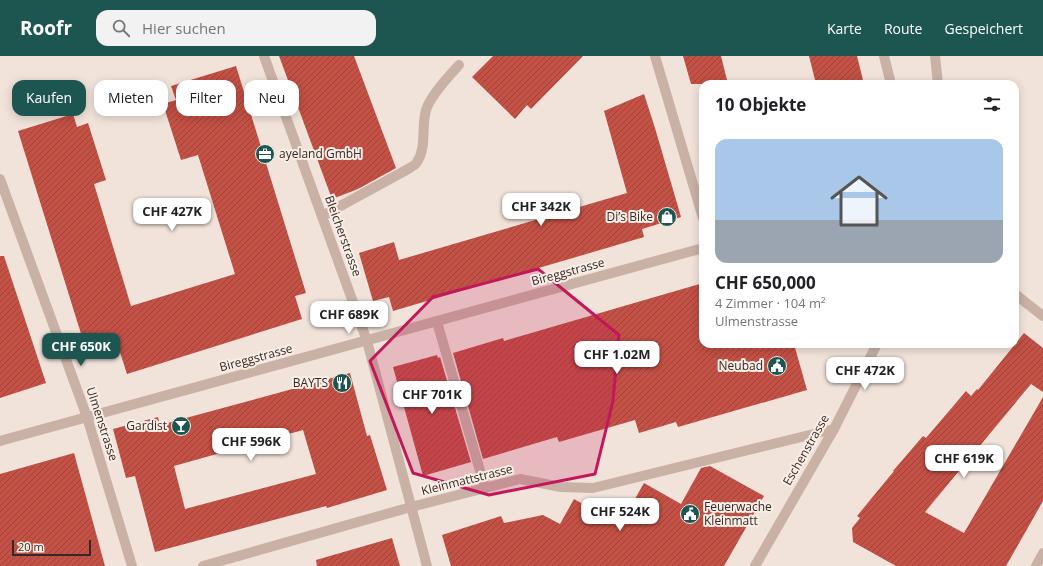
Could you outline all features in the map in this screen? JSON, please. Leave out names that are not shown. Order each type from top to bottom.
[{"type":"street","name":"Bleicherstrasse","points":[[264,56],[367,341],[427,566]]},
{"type":"street","points":[[655,56],[699,204]]},
{"type":"street","points":[[884,56],[890,80]]},
{"type":"street","points":[[935,56],[938,80]]},
{"type":"street","points":[[322,216],[417,163],[422,150],[426,110],[430,101],[459,65]]},
{"type":"street","name":"Ulmenstrasse","points":[[0,179],[87,417],[132,566]]},
{"type":"street","name":"Bireggstrasse","points":[[0,441],[699,249]]},
{"type":"street","points":[[1019,297],[1043,316]]},
{"type":"street","points":[[437,322],[485,488]]},
{"type":"street","name":"Eschenstrasse","points":[[754,566],[834,429],[875,348]]},
{"type":"street","name":"Kleinmattstrasse","points":[[203,566],[411,507],[520,480],[561,487],[593,488],[834,429]]},
{"type":"street","points":[[1036,566],[1043,553]]},
{"type":"highlighted area","points":[[538,269],[619,335],[613,401],[595,474],[489,495],[413,473],[370,361],[433,297]]},
{"type":"building","points":[[279,56],[354,56],[396,168],[358,189],[332,199],[299,110],[299,80],[288,80]]},
{"type":"building","points":[[493,56],[583,56],[531,109],[527,105],[515,119],[472,77]]},
{"type":"building","points":[[683,56],[721,56],[727,80],[699,80],[699,84],[691,84]]},
{"type":"building","points":[[809,56],[857,56],[863,80],[815,80]]},
{"type":"building","points":[[236,66],[244,92],[244,116],[251,116],[306,293],[295,296],[302,319],[127,374],[117,343],[87,353],[18,131],[67,116],[74,116],[77,127],[88,123],[106,180],[94,184],[131,306],[235,274],[198,155],[181,160],[167,116],[168,102],[176,100],[176,116],[236,116],[236,80],[190,80]]},
{"type":"building","points":[[176,84],[176,100],[171,86]]},
{"type":"building","points":[[644,94],[681,217],[642,229],[644,237],[393,311],[389,297],[373,301],[359,253],[394,242],[399,260],[627,193],[604,111]]},
{"type":"building","points":[[0,256],[4,256],[46,383],[0,398]]},
{"type":"building","points":[[699,284],[699,348],[795,348],[807,390],[678,427],[676,422],[639,433],[635,420],[559,442],[557,437],[483,459],[453,353],[503,338],[504,341]]},
{"type":"building","points":[[1024,333],[1043,348],[1043,392],[1031,384],[925,512],[964,533],[1043,397],[1043,501],[1006,566],[896,566],[853,542],[852,528],[860,518],[857,516],[893,471],[923,436],[926,438],[966,391],[971,396],[977,389],[978,390],[1012,348],[1019,348],[1019,339]]},
{"type":"building","points":[[437,355],[438,358],[440,357],[471,462],[423,476],[393,367]]},
{"type":"building","points":[[350,373],[367,436],[370,435],[387,490],[327,508],[326,506],[155,552],[135,476],[126,478],[113,429],[158,417],[160,425]],"holes":[[[303,430],[316,474],[185,509],[174,466]]]},
{"type":"building","points":[[74,453],[105,566],[0,566],[0,474]]},
{"type":"building","name":"Feuerwache Kleinmatt","points":[[710,466],[764,496],[724,566],[451,566],[442,535],[501,516],[504,523],[543,515],[560,524],[574,499],[620,525],[644,483],[681,504],[701,468]]},
{"type":"building","points":[[392,538],[400,566],[317,566],[316,560]]},
{"type":"place","name":"ayeland GmbH","points":[[265,154]]},
{"type":"place","name":"Di’s Bike","points":[[667,217]]},
{"type":"place","name":"Neubad","points":[[777,366]]},
{"type":"place","name":"BAYTS","points":[[342,383]]},
{"type":"place","name":"Gardist","points":[[181,426]]},
{"type":"place","name":"Feuerwache Kleinmatt","points":[[690,514]]}]
